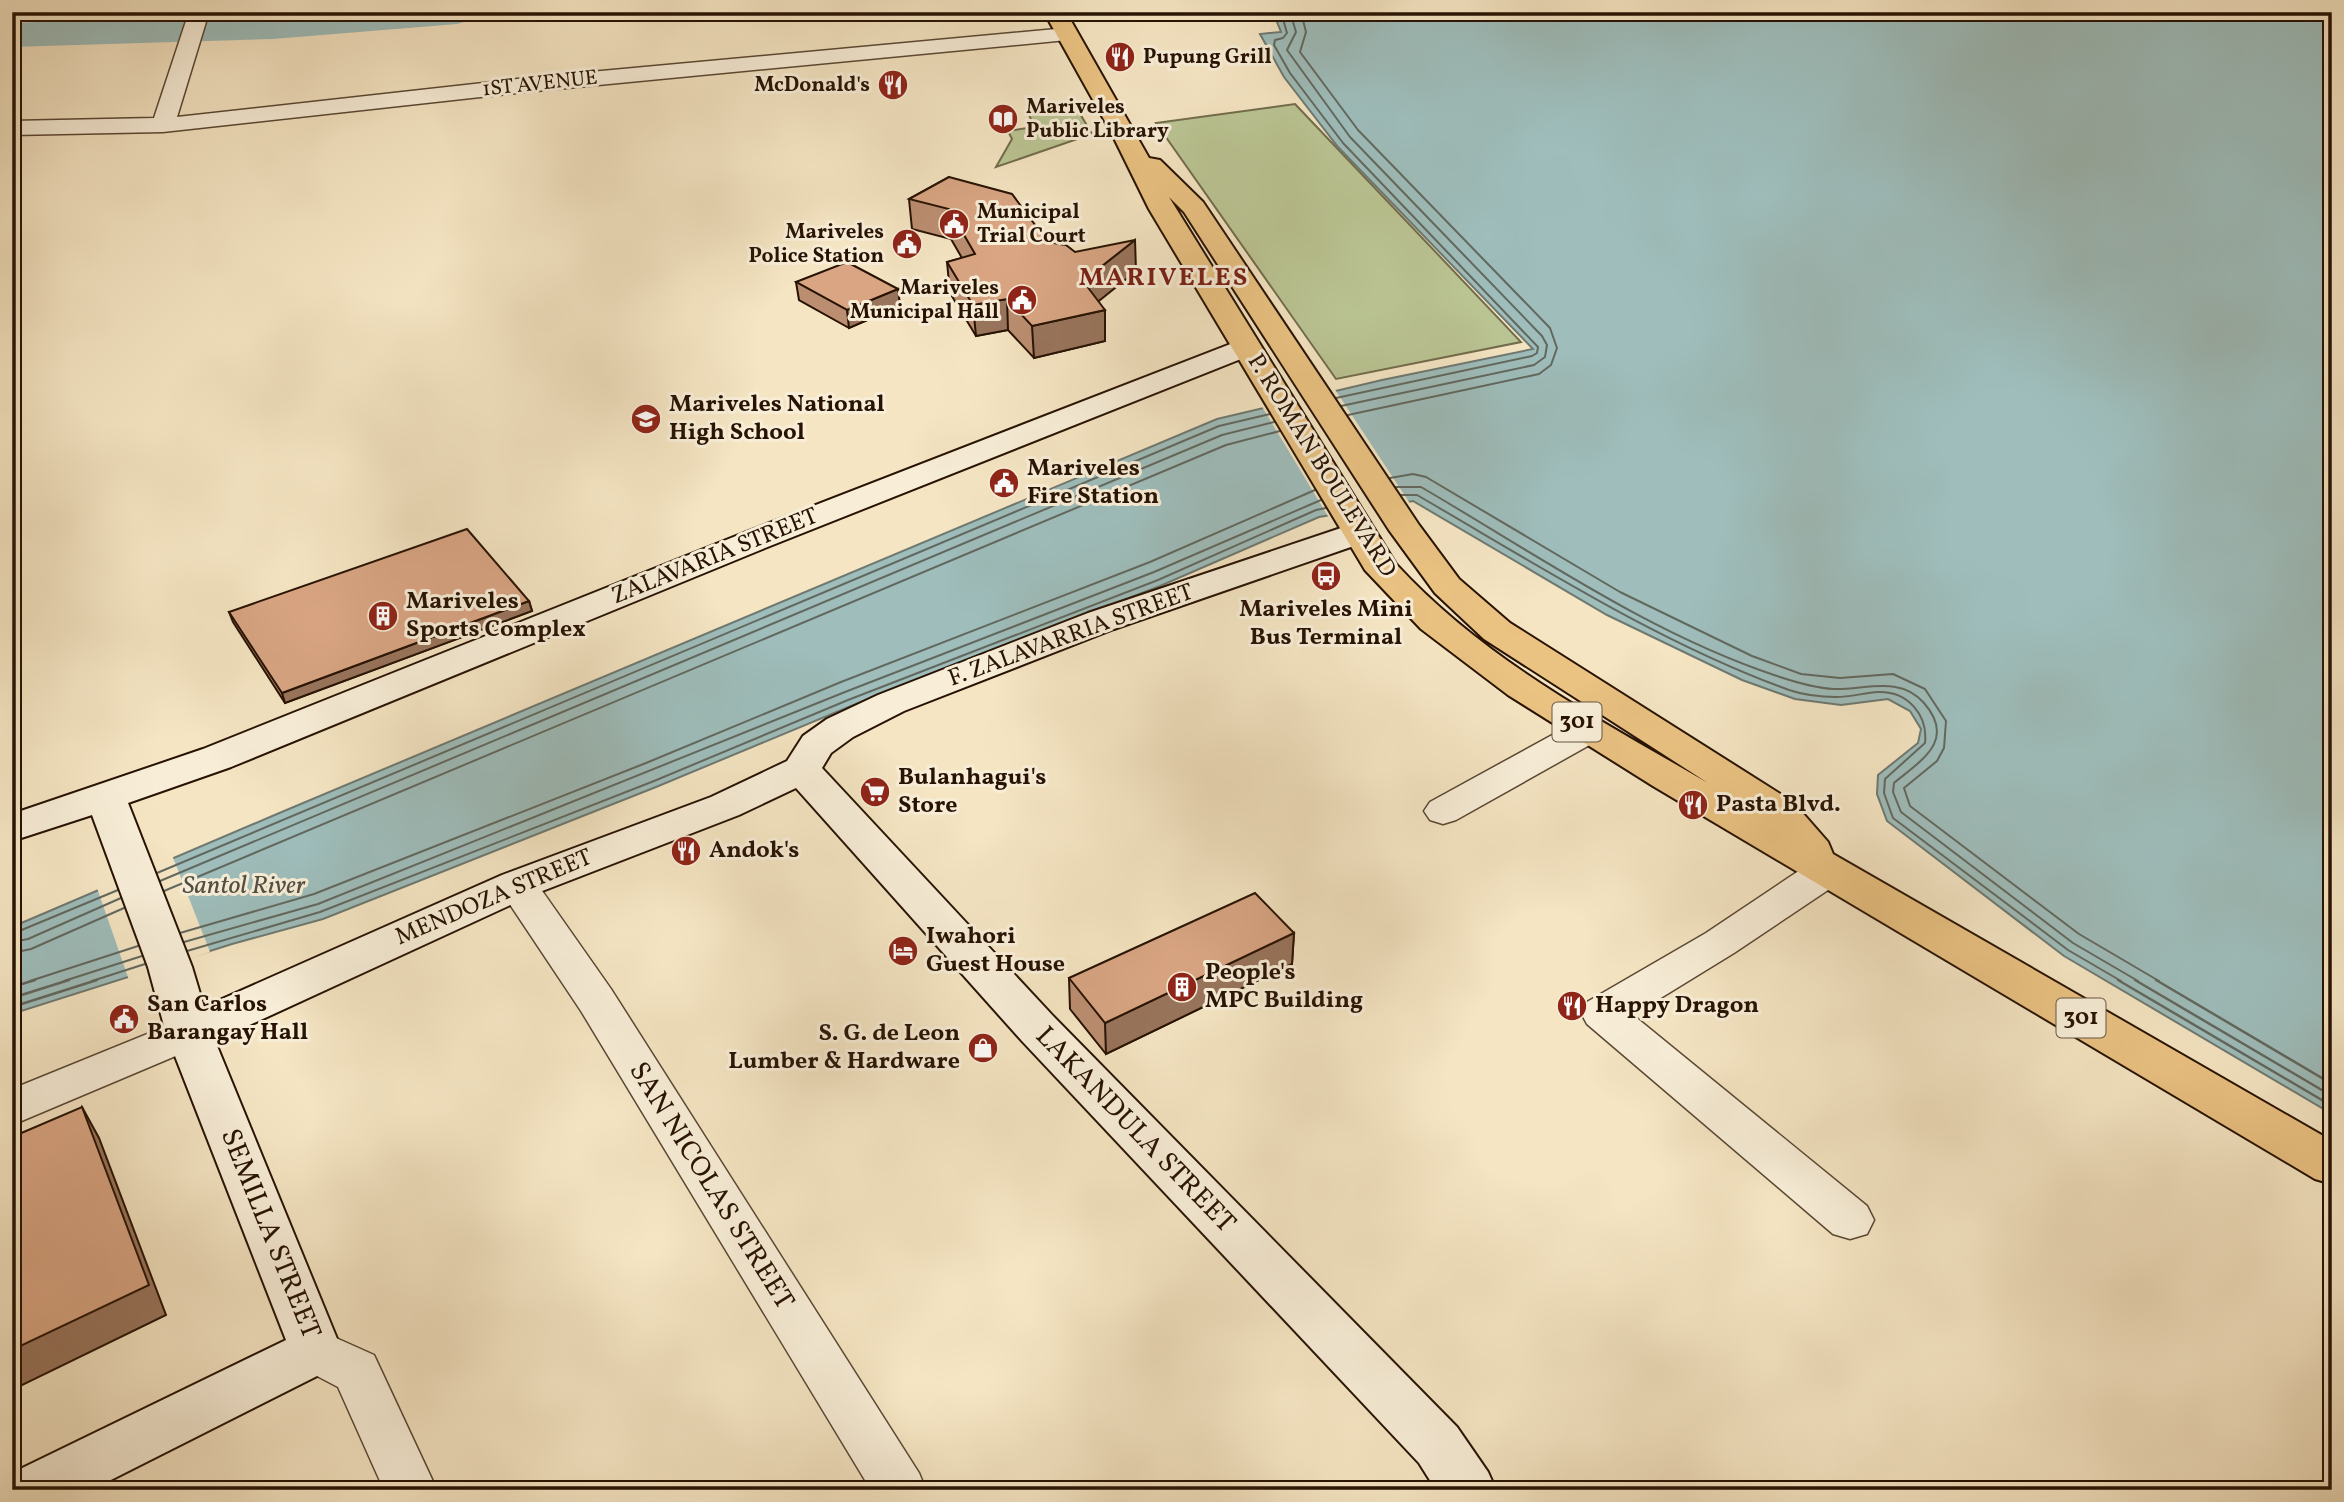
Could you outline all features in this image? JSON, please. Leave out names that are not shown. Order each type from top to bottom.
[{"type":"main road","name":"P. ROMAN BOULEVARD","points":[[1055,12],[1135,150],[1161,209],[1382,570],[1409,602],[1459,645],[1589,730],[1753,829],[1829,870],[2332,1165]]},
{"type":"main road","name":"P. ROMAN BOULEVARD","points":[[1135,150],[1194,207],[1391,509],[1447,586],[1497,631],[1779,811],[1829,870]]},
{"type":"street","points":[[163,125],[193,27]]},
{"type":"street","name":"1ST AVENUE","points":[[12,128],[163,125],[1010,30],[1067,34]]},
{"type":"street","name":"ZALAVARIA STREET","points":[[12,828],[106,798],[243,748],[753,541],[1246,347]]},
{"type":"street","name":"F. ZALAVARRIA STREET","points":[[801,770],[817,745],[825,739],[840,728],[891,703],[1354,524]]},
{"type":"street","points":[[1443,811],[1589,730]]},
{"type":"street","name":"MENDOZA STREET","points":[[189,1032],[517,885],[725,806],[801,770]]},
{"type":"street","name":"LAKANDULA STREET","points":[[801,770],[1038,1029],[1438,1445],[1468,1490]]},
{"type":"street","name":"SEMILLA STREET","points":[[106,798],[170,967],[189,1032],[316,1351],[356,1371],[411,1490]]},
{"type":"street","points":[[1829,870],[1720,943],[1602,1013],[1850,1220]]},
{"type":"street","name":"SAN NICOLAS STREET","points":[[517,885],[603,1012],[900,1490]]},
{"type":"street","points":[[12,1108],[189,1032]]},
{"type":"street","points":[[34,1490],[316,1351]]},
{"type":"green space","points":[[1295,104],[1521,342],[1336,379],[1156,123]]},
{"type":"green space","points":[[1076,107],[1092,134],[996,167],[1012,139],[1008,131],[1034,127],[1028,112]]},
{"type":"water","name":"Santol River","points":[[1273,12],[2332,12],[2332,1114],[2064,956],[1887,821],[1877,794],[1878,775],[1918,743],[1921,729],[1910,711],[1888,699],[1841,705],[1795,699],[1742,680],[1607,615],[1413,501],[1319,517],[1160,586],[851,706],[656,787],[323,919],[232,944],[12,1014],[12,927],[1217,419],[1382,380],[1533,349],[1338,147],[1284,77],[1260,34],[1281,32]]},
{"type":"pier","points":[[1334,388],[1411,505],[1329,518],[1261,405]]},
{"type":"pier","points":[[172,855],[210,952],[129,980],[97,888]]},
{"type":"building","points":[[949,177],[1012,194],[1048,242],[1066,245],[1075,252],[1135,240],[1083,281],[1105,310],[1032,326],[1007,299],[973,305],[947,262],[975,254],[949,209],[909,199]]},
{"type":"building","points":[[847,262],[898,289],[847,310],[796,282]]},
{"type":"building","name":"Mariveles Sports Complex","points":[[467,529],[529,601],[282,693],[229,612]]},
{"type":"building","points":[[1255,893],[1294,933],[1105,1023],[1069,978]]},
{"type":"building","points":[[82,1107],[149,1285],[12,1350],[12,1137]]},
{"type":"waterway","points":[[12,35],[273,27],[457,12]]},
{"type":"place","name":"Pupung Grill","points":[[1120,57]]},
{"type":"place","name":"McDonald's","points":[[893,85]]},
{"type":"place","name":"Mariveles Public Library","points":[[1003,119]]},
{"type":"place","name":"Municipal Trial Court","points":[[954,224]]},
{"type":"place","name":"Mariveles Police Station","points":[[907,244]]},
{"type":"place","name":"Mariveles Municipal Hall","points":[[1022,300]]},
{"type":"place","name":"Mariveles National High School","points":[[646,419]]},
{"type":"place","name":"Mariveles Fire Station","points":[[1004,483]]},
{"type":"place","name":"Mariveles Mini Bus Terminal","points":[[1326,576]]},
{"type":"place","name":"Mariveles Sports Complex","points":[[383,616]]},
{"type":"place","name":"Bulanhagui's Store","points":[[875,792]]},
{"type":"place","name":"Pasta Blvd.","points":[[1693,805]]},
{"type":"place","name":"Andok's","points":[[686,851]]},
{"type":"place","name":"Iwahori Guest House","points":[[903,951]]},
{"type":"place","name":"People's MPC Building","points":[[1182,987]]},
{"type":"place","name":"Happy Dragon","points":[[1572,1006]]},
{"type":"place","name":"San Carlos Barangay Hall","points":[[124,1019]]},
{"type":"place","name":"S. G. de Leon Lumber & Hardware","points":[[983,1048]]},
{"type":"district","name":"MARIVELES","points":[[1164,278]]}]
